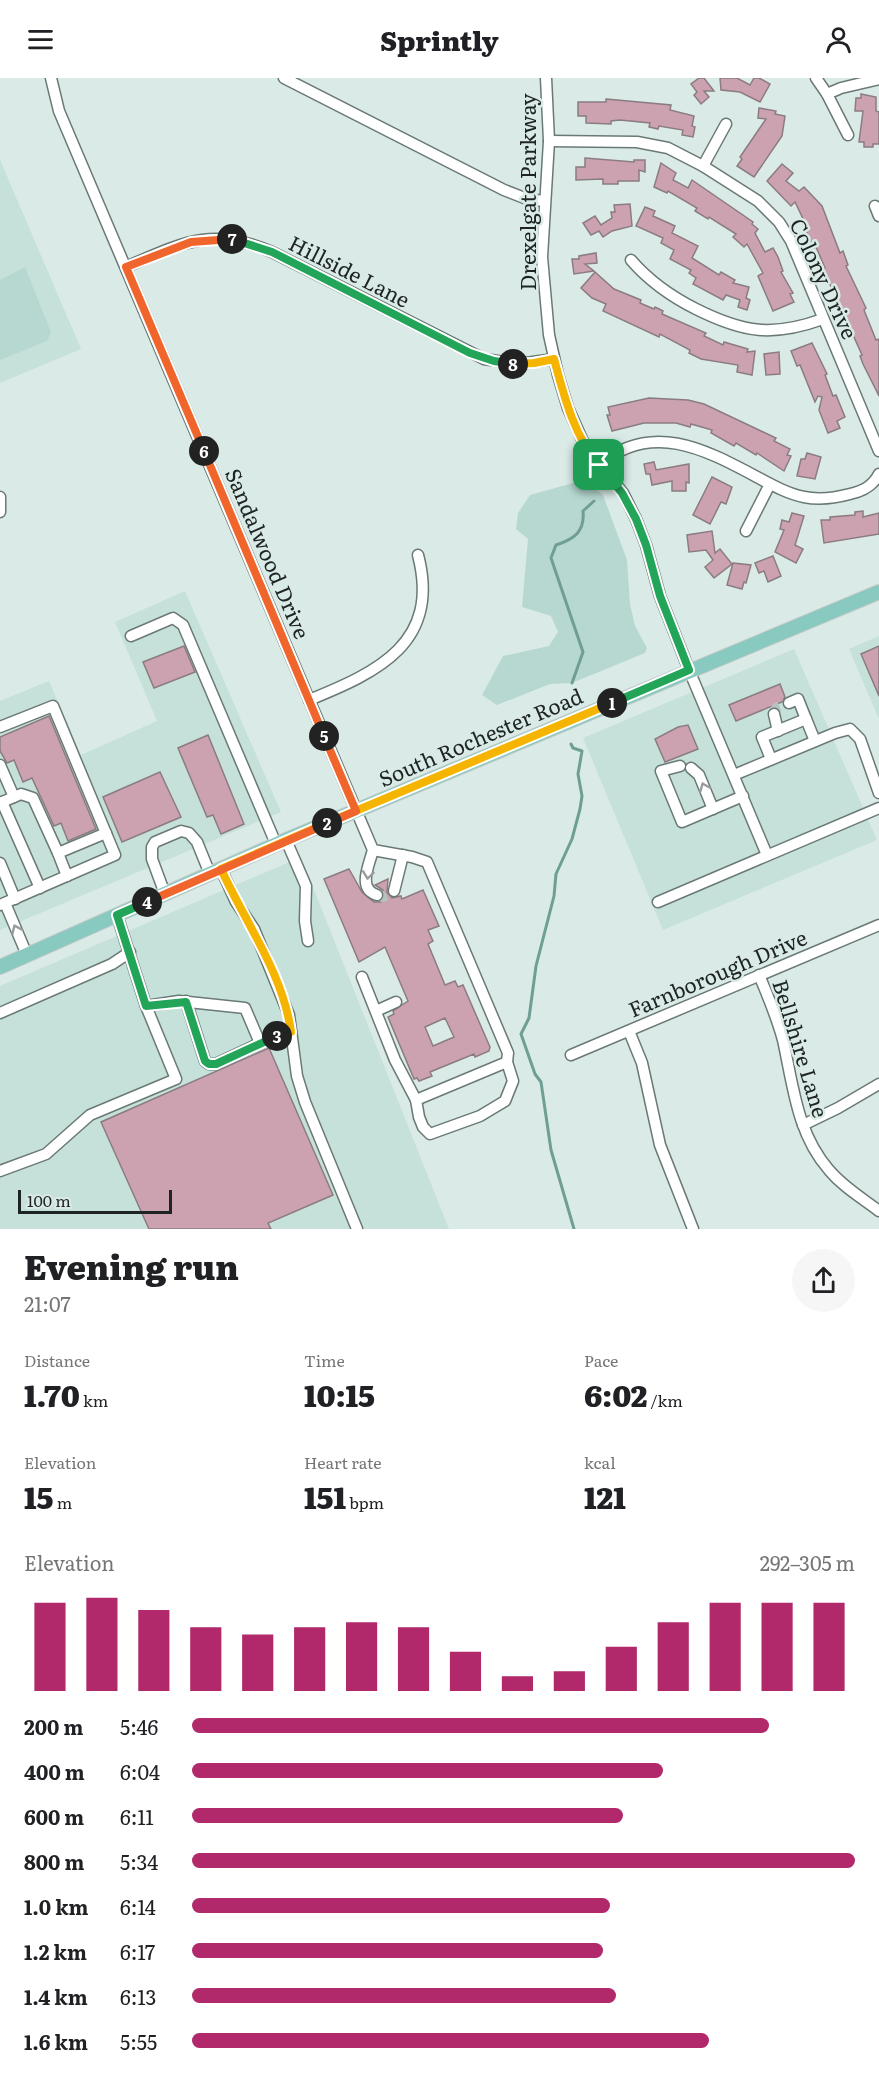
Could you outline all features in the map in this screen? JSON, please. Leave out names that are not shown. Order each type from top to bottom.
[{"type":"main road","name":"South Rochester Road","points":[[0,967],[281,842],[879,592]]},
{"type":"street","name":"Sandalwood Drive","points":[[51,78],[59,111],[373,850]]},
{"type":"street","points":[[284,78],[504,190],[527,199],[544,201]]},
{"type":"street","name":"Drexelgate Parkway","points":[[546,78],[549,141],[544,201],[543,283],[554,359],[577,430],[585,446],[622,493],[636,519],[646,545],[660,596],[767,855]]},
{"type":"street","points":[[816,78],[848,135]]},
{"type":"street","points":[[827,94],[841,88],[879,79]]},
{"type":"street","points":[[703,166],[726,124]]},
{"type":"street","name":"Colony Drive","points":[[549,141],[650,143],[674,151],[703,166],[758,201],[779,222],[791,241],[879,451]]},
{"type":"street","name":"Hillside Lane","points":[[126,267],[191,242],[220,238],[240,240],[272,252],[484,359],[519,364],[554,359]]},
{"type":"street","points":[[631,260],[646,277],[668,294],[718,320],[741,329],[787,330],[824,319]]},
{"type":"street","points":[[599,465],[616,452],[631,446],[651,442],[671,442],[709,452],[770,484],[805,497],[835,497],[866,489],[879,474]]},
{"type":"street","points":[[746,531],[770,484]]},
{"type":"street","points":[[0,497],[0,512]]},
{"type":"street","points":[[309,700],[364,677],[386,662],[402,646],[415,623],[423,600],[422,571],[418,555]]},
{"type":"street","points":[[131,636],[173,618],[183,625],[281,842],[306,886],[305,921],[308,941]]},
{"type":"street","points":[[789,702],[798,699],[815,741]]},
{"type":"street","points":[[0,727],[53,706],[115,855],[6,903]]},
{"type":"street","points":[[774,714],[778,731]]},
{"type":"street","points":[[771,759],[762,737],[806,719]]},
{"type":"street","points":[[734,775],[844,729],[855,732],[860,739],[879,793]]},
{"type":"street","points":[[0,765],[14,797]]},
{"type":"street","points":[[713,809],[699,775],[686,767],[661,771],[682,822],[713,809],[742,796]]},
{"type":"street","points":[[40,888],[1,803],[14,797],[21,794],[33,798],[67,876]]},
{"type":"street","points":[[658,902],[879,808]]},
{"type":"street","points":[[165,894],[152,859],[152,847],[155,842],[181,831],[189,833],[216,871],[258,939],[289,1015],[297,1076],[305,1102],[357,1229]]},
{"type":"street","points":[[58,853],[106,833]]},
{"type":"street","points":[[362,977],[409,1090],[416,1100],[416,1108],[423,1127],[430,1134],[480,1116],[500,1105],[510,1093],[513,1081],[507,1062],[508,1053],[427,862],[373,850],[365,881],[368,888],[377,895]]},
{"type":"street","points":[[394,891],[403,855]]},
{"type":"street","points":[[0,863],[6,903],[27,955]]},
{"type":"street","points":[[0,1172],[46,1154],[90,1115],[176,1079],[146,1006],[117,915]]},
{"type":"street","name":"Farnborough Drive","points":[[571,1055],[879,925]]},
{"type":"street","points":[[0,1013],[112,964],[130,952]]},
{"type":"street","name":"Bellshire Lane","points":[[759,975],[782,1038],[794,1100],[803,1125],[826,1168],[843,1186],[879,1211]]},
{"type":"street","points":[[186,1002],[205,1061],[209,1064],[216,1064],[260,1043],[291,1032]]},
{"type":"street","points":[[146,1006],[186,1002],[245,1008],[260,1043]]},
{"type":"street","points":[[376,1011],[396,1002]]},
{"type":"street","points":[[629,1031],[642,1063],[660,1145],[693,1229]]},
{"type":"street","points":[[416,1100],[507,1062]]},
{"type":"street","points":[[803,1125],[879,1084]]},
{"type":"shaded area","points":[[0,160],[81,349],[0,383]]},
{"type":"shaded area","points":[[25,267],[51,332],[47,341],[0,360],[0,280]]},
{"type":"shaded area","points":[[584,480],[603,495],[627,560],[630,604],[635,626],[647,648],[645,653],[572,683],[550,684],[497,705],[482,695],[503,656],[549,646],[558,632],[551,616],[522,607],[528,539],[516,529],[518,513],[530,495]]},
{"type":"shaded area","points":[[185,591],[281,812],[0,930],[0,701],[49,681],[81,755],[157,721],[115,622]]},
{"type":"shaded area","points":[[879,636],[879,719],[849,649]]},
{"type":"shaded area","points":[[794,649],[877,840],[663,930],[583,738]]},
{"type":"shaded area","points":[[301,857],[449,1229],[0,1229],[0,986]]},
{"type":"building","points":[[699,78],[704,78],[714,91],[704,91],[709,97],[701,104],[694,95],[697,92],[691,84]]},
{"type":"building","points":[[720,78],[737,78],[750,85],[754,78],[759,78],[770,84],[760,102],[740,92],[721,90]]},
{"type":"building","points":[[861,94],[876,97],[876,111],[879,112],[879,144],[873,144],[873,147],[864,147],[864,142],[859,142],[863,111],[855,111],[856,98],[861,98]]},
{"type":"building","points":[[606,99],[671,105],[670,110],[694,116],[693,137],[682,135],[683,130],[659,126],[658,129],[649,127],[650,123],[620,120],[611,121],[611,124],[586,123],[586,116],[578,116],[578,102],[606,102]]},
{"type":"building","points":[[759,108],[776,111],[775,114],[785,116],[782,136],[754,177],[737,166],[742,159],[740,157],[766,119],[758,118]]},
{"type":"building","points":[[585,158],[634,162],[634,160],[645,160],[645,172],[639,170],[639,181],[618,181],[618,184],[603,184],[603,179],[576,180],[576,167],[585,167]]},
{"type":"building","points":[[661,163],[676,173],[673,180],[688,188],[692,180],[753,222],[752,224],[758,229],[755,233],[765,252],[773,248],[778,257],[783,271],[781,272],[793,293],[790,294],[794,302],[773,311],[758,276],[763,273],[747,244],[744,247],[733,237],[736,234],[695,211],[697,208],[668,191],[667,193],[654,187]]},
{"type":"building","points":[[782,164],[793,173],[786,181],[799,191],[804,187],[822,206],[840,253],[843,251],[848,265],[846,266],[866,308],[864,310],[876,340],[879,339],[879,396],[863,364],[860,356],[862,355],[841,313],[844,312],[826,277],[823,269],[825,268],[803,224],[805,223],[795,202],[791,206],[767,181]]},
{"type":"building","points":[[630,204],[632,226],[612,231],[603,237],[599,231],[591,235],[583,223],[595,216],[601,225],[612,218],[611,212],[615,212],[614,205]]},
{"type":"building","points":[[645,207],[655,211],[653,216],[675,226],[672,233],[698,246],[692,258],[719,275],[721,272],[735,280],[733,283],[749,287],[746,298],[750,300],[747,310],[738,307],[740,300],[726,295],[723,300],[693,284],[696,278],[689,273],[691,270],[670,259],[674,250],[661,243],[663,238],[636,226]]},
{"type":"building","points":[[596,253],[597,263],[585,264],[594,271],[574,274],[572,259]]},
{"type":"building","points":[[595,272],[614,289],[641,300],[640,303],[663,311],[662,314],[706,333],[704,336],[723,345],[724,342],[748,349],[747,352],[755,351],[752,375],[737,372],[738,365],[701,359],[689,353],[690,350],[660,334],[659,337],[603,311],[606,304],[592,298],[581,288]]},
{"type":"building","points":[[812,343],[827,374],[825,375],[833,396],[836,395],[845,417],[837,421],[840,428],[828,433],[819,410],[822,397],[818,396],[815,402],[800,365],[797,366],[791,351]]},
{"type":"building","points":[[779,352],[780,374],[766,375],[764,354]]},
{"type":"building","points":[[649,398],[688,400],[704,404],[776,438],[774,441],[790,449],[787,455],[791,456],[784,471],[757,453],[756,455],[736,443],[734,446],[711,433],[712,430],[691,424],[690,427],[676,423],[644,423],[612,431],[607,415],[610,415],[608,407]]},
{"type":"building","points":[[807,453],[821,457],[815,479],[797,476],[801,459],[805,459]]},
{"type":"building","points":[[654,462],[656,470],[689,464],[689,483],[686,482],[686,491],[672,491],[672,481],[652,485],[650,474],[646,474],[644,464]]},
{"type":"building","points":[[712,477],[732,487],[726,504],[721,502],[710,524],[693,515]]},
{"type":"building","points":[[863,511],[863,517],[879,513],[879,534],[824,543],[821,520],[855,515],[855,512]]},
{"type":"building","points":[[792,513],[804,516],[795,545],[803,549],[796,563],[775,552],[784,530],[780,529],[782,520],[789,522]]},
{"type":"building","points":[[712,531],[715,553],[720,549],[732,564],[714,578],[705,567],[713,560],[706,550],[689,552],[687,535]]},
{"type":"building","points":[[773,556],[781,576],[768,582],[764,571],[759,573],[755,563]]},
{"type":"building","points":[[733,563],[751,565],[742,589],[727,585]]},
{"type":"building","points":[[184,646],[195,672],[154,688],[143,662]]},
{"type":"building","points":[[879,646],[879,696],[861,654]]},
{"type":"building","points":[[780,684],[785,697],[782,702],[736,721],[729,705]]},
{"type":"building","points":[[49,716],[96,829],[68,841],[61,823],[54,826],[32,778],[23,782],[14,760],[7,763],[0,751],[0,737]]},
{"type":"building","points":[[688,725],[698,749],[665,762],[655,739],[678,727]]},
{"type":"building","points":[[208,735],[244,824],[221,834],[213,815],[207,817],[178,748]]},
{"type":"building","points":[[160,772],[181,817],[122,842],[103,797]]},
{"type":"building","points":[[349,869],[362,892],[374,902],[381,902],[384,895],[383,890],[375,885],[388,879],[387,892],[392,898],[401,896],[402,899],[423,890],[439,926],[428,930],[433,941],[428,944],[445,985],[455,981],[458,987],[463,985],[490,1047],[489,1051],[475,1057],[474,1054],[430,1072],[432,1076],[419,1081],[417,1078],[414,1079],[388,1017],[408,1001],[385,947],[359,962],[324,879]],"holes":[[[445,1018],[454,1037],[433,1046],[425,1027]]]},
{"type":"building","points":[[269,1048],[333,1195],[268,1223],[271,1229],[149,1229],[101,1122]]},
{"type":"waterway","points":[[572,683],[583,652],[551,558],[556,545],[569,540],[577,533],[582,524],[583,511],[594,501]]},
{"type":"waterway","points":[[571,744],[573,748],[582,751],[578,774],[582,796],[580,809],[572,839],[556,874],[554,896],[536,966],[529,1018],[521,1034],[535,1074],[541,1082],[551,1150],[574,1229]]},
{"type":"tunnel","points":[[774,714],[776,708],[789,703]]},
{"type":"tunnel","points":[[377,895],[383,897],[394,891]]},
{"type":"route","points":[[205,239],[233,239],[272,252],[484,359],[506,364],[534,363],[554,359],[577,430],[591,456],[599,465],[622,493],[636,519],[646,545],[660,596],[689,670],[221,869],[236,902],[254,929],[289,1015],[291,1032],[278,1035],[216,1064],[209,1064],[205,1061],[186,1002],[146,1006],[117,915],[292,837],[356,811],[126,267],[181,244],[205,239]]}]
